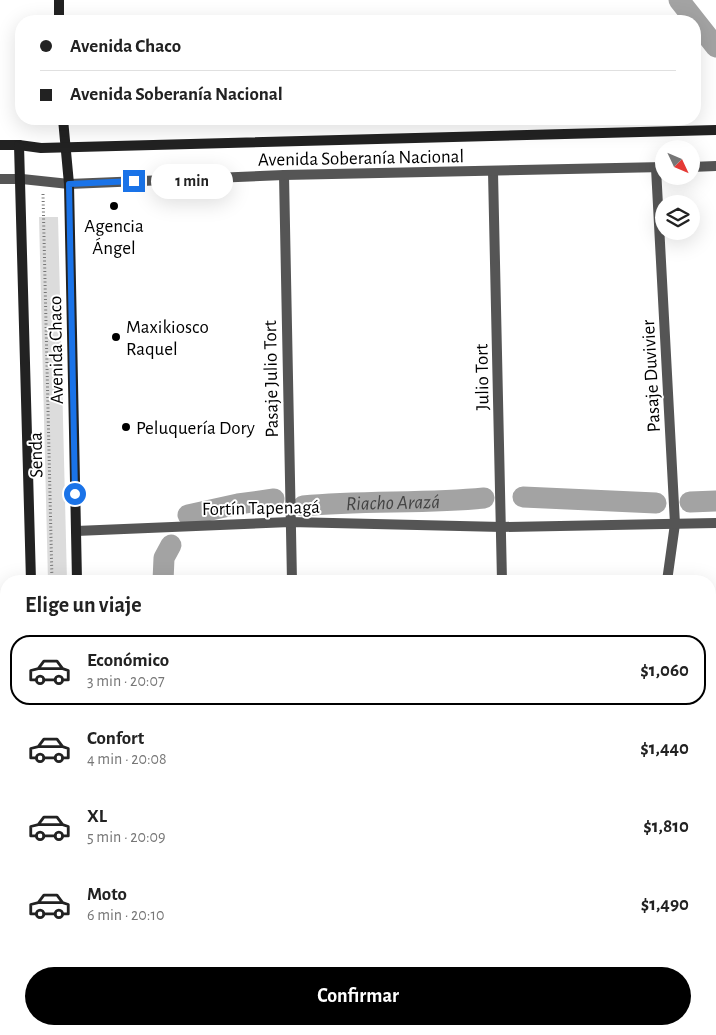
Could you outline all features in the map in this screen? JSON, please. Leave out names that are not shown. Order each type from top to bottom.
[{"type":"main road","points":[[58,0],[59,15]]},
{"type":"main road","name":"Avenida Chaco","points":[[63,125],[69,184],[77,575]]},
{"type":"main road","name":"Avenida Soberanía Nacional","points":[[0,145],[40,148],[716,130]]},
{"type":"main road","name":"Avenida Chaco","points":[[19,145],[22,179],[31,575]]},
{"type":"street","points":[[700,167],[716,166]]},
{"type":"street","name":"Avenida Soberanía Nacional","points":[[0,180],[22,179],[69,184],[284,175],[655,168]]},
{"type":"street","name":"Julio Tort","points":[[494,172],[502,575]]},
{"type":"street","name":"Pasaje Julio Tort","points":[[284,175],[292,575]]},
{"type":"street","name":"Pasaje Duvivier","points":[[661,185],[675,524],[668,575]]},
{"type":"street","name":"Fortín Tapenagá","points":[[76,531],[290,522],[502,526],[716,524]]},
{"type":"path","name":"Senda","points":[[42,182],[52,575]]},
{"type":"shaded area","points":[[39,217],[58,217],[67,575],[48,575]]},
{"type":"waterway","name":"Riacho Arazá","points":[[679,0],[691,15]]},
{"type":"waterway","name":"Riacho Arazá","points":[[701,28],[716,47]]},
{"type":"waterway","name":"Riacho Arazá","points":[[523,497],[656,503]]},
{"type":"waterway","name":"Riacho Arazá","points":[[303,506],[484,498]]},
{"type":"waterway","name":"Riacho Arazá","points":[[188,515],[238,504],[274,499]]},
{"type":"waterway","name":"Riacho Arazá","points":[[690,502],[716,501]]},
{"type":"waterway","name":"Riacho Arazá","points":[[163,575],[164,558],[171,545]]},
{"type":"place","name":"Agencia Ángel","points":[[114,206]]},
{"type":"place","name":"Maxikiosco Raquel","points":[[116,337]]},
{"type":"place","name":"Peluquería Dory","points":[[126,427]]},
{"type":"route","points":[[75,494],[69,184],[134,181]]}]
